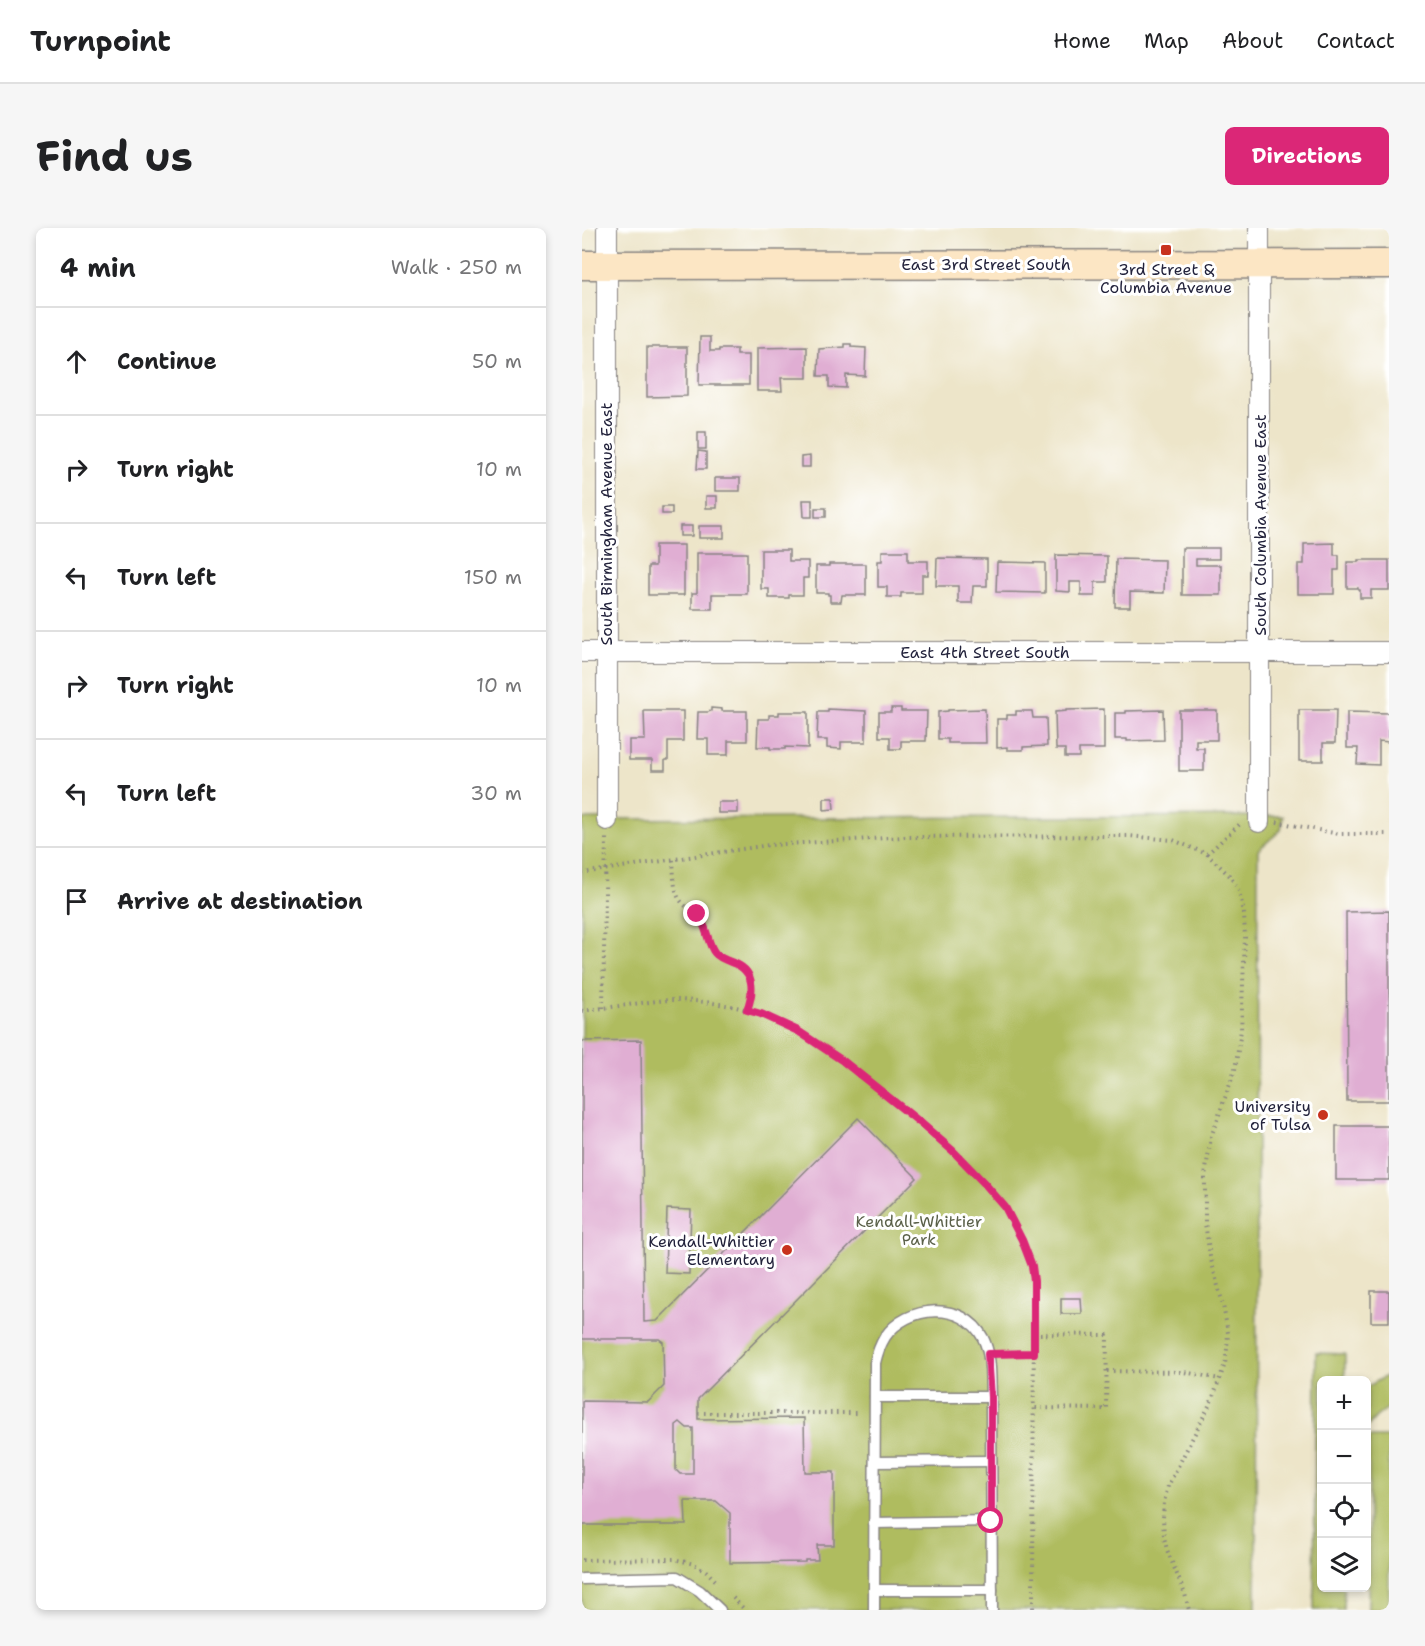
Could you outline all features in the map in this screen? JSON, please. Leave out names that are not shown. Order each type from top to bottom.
[{"type":"street","name":"South Birmingham Avenue East","points":[[606,829],[606,652],[594,265],[607,228]]},
{"type":"street","name":"South Columbia Avenue East","points":[[1259,228],[1259,652],[1268,822]]},
{"type":"street","name":"East 3rd Street South","points":[[594,265],[1389,264]]},
{"type":"street","name":"East 4th Street South","points":[[582,652],[1389,652]]},
{"type":"lane","points":[[874,1610],[875,1363],[878,1350],[890,1331],[913,1315],[932,1310],[952,1313],[977,1329],[985,1342],[988,1354],[991,1397],[992,1610]]},
{"type":"lane","points":[[875,1397],[991,1397]]},
{"type":"lane","points":[[875,1462],[991,1461]]},
{"type":"lane","points":[[874,1523],[991,1521]]},
{"type":"lane","points":[[582,1579],[676,1578],[700,1591],[720,1610]]},
{"type":"lane","points":[[874,1590],[992,1590]]},
{"type":"path","points":[[1268,822],[1339,834],[1389,834]]},
{"type":"path","points":[[603,1008],[606,829]]},
{"type":"path","points":[[582,873],[769,845],[904,837],[1129,836],[1173,840],[1207,854],[1230,876],[1239,891],[1244,912],[1241,1030],[1235,1071],[1211,1137],[1205,1176],[1205,1223],[1210,1256],[1228,1333],[1225,1364],[1212,1400],[1168,1486],[1163,1518],[1164,1537],[1189,1610]]},
{"type":"path","points":[[673,860],[677,894],[682,902],[697,914],[705,927],[715,954],[740,966],[748,974],[752,987],[747,1010]]},
{"type":"path","points":[[582,1011],[672,1000],[737,1007],[761,1014],[798,1031],[843,1061],[922,1124],[953,1151],[1005,1207],[1022,1240],[1032,1266],[1034,1281],[1033,1610]]},
{"type":"path","points":[[1034,1334],[1107,1335],[1106,1409],[1034,1408]]},
{"type":"path","points":[[988,1354],[1034,1353]]},
{"type":"path","points":[[1107,1371],[1184,1372],[1220,1379]]},
{"type":"path","points":[[698,1413],[860,1413]]},
{"type":"green space","name":"Kendall-Whittier Park","points":[[1283,816],[1281,830],[1258,850],[1256,1610],[582,1610],[582,819]]},
{"type":"green space","points":[[1316,1353],[1345,1354],[1345,1376],[1317,1376],[1317,1592],[1344,1592],[1343,1610],[1314,1610]]},
{"type":"green space","points":[[1389,1374],[1389,1407],[1371,1423],[1371,1385]]},
{"type":"green space","points":[[1371,1437],[1389,1437],[1389,1610],[1368,1610],[1368,1592],[1371,1592]]},
{"type":"building","points":[[700,337],[710,337],[710,351],[737,349],[737,355],[749,355],[749,385],[699,385]]},
{"type":"building","points":[[845,344],[851,344],[851,347],[866,348],[865,376],[846,375],[846,388],[829,387],[829,376],[818,376],[819,349],[845,347]]},
{"type":"building","points":[[647,347],[687,347],[687,396],[647,397]]},
{"type":"building","points":[[807,347],[807,378],[781,378],[782,391],[757,391],[757,348]]},
{"type":"building","points":[[698,432],[706,432],[706,449],[698,449]]},
{"type":"building","points":[[698,451],[706,452],[706,469],[697,469]]},
{"type":"building","points":[[810,456],[810,467],[801,467],[801,457]]},
{"type":"building","points":[[715,478],[740,478],[740,491],[715,491]]},
{"type":"building","points":[[706,496],[717,496],[717,508],[706,508]]},
{"type":"building","points":[[803,500],[812,500],[812,517],[804,517]]},
{"type":"building","points":[[662,507],[672,507],[672,514],[662,514]]},
{"type":"building","points":[[815,508],[826,508],[826,517],[815,517]]},
{"type":"building","points":[[680,526],[692,526],[692,536],[680,536]]},
{"type":"building","points":[[699,526],[724,526],[724,538],[699,538]]},
{"type":"building","points":[[1334,543],[1334,555],[1339,555],[1339,570],[1334,570],[1334,594],[1298,594],[1298,564],[1304,564],[1304,544]]},
{"type":"building","points":[[655,545],[684,545],[684,595],[648,595],[648,566],[655,566]]},
{"type":"building","points":[[1182,548],[1219,548],[1219,559],[1196,559],[1196,565],[1221,565],[1221,595],[1182,595]]},
{"type":"building","points":[[761,550],[789,550],[789,561],[808,561],[808,578],[803,578],[803,595],[769,598],[769,589],[761,589]]},
{"type":"building","points":[[882,551],[908,551],[908,561],[928,561],[928,575],[922,575],[922,593],[901,593],[901,597],[887,597],[887,587],[878,587],[878,561],[882,561]]},
{"type":"building","points":[[697,553],[747,553],[747,594],[712,594],[712,609],[692,609],[692,593],[697,593]]},
{"type":"building","points":[[1056,555],[1107,556],[1107,582],[1095,582],[1095,596],[1081,596],[1081,582],[1070,582],[1070,592],[1056,591]]},
{"type":"building","points":[[937,558],[987,559],[987,586],[973,586],[972,603],[958,603],[958,586],[936,586]]},
{"type":"building","points":[[1116,559],[1165,560],[1164,593],[1130,592],[1130,607],[1115,607]]},
{"type":"building","points":[[1358,560],[1389,560],[1389,590],[1371,590],[1371,598],[1360,598],[1358,588],[1347,588],[1347,562],[1358,562]]},
{"type":"building","points":[[997,562],[1045,563],[1045,593],[996,592]]},
{"type":"building","points":[[829,564],[866,564],[866,595],[842,595],[841,602],[830,602],[828,593],[816,593],[816,566],[829,566]]},
{"type":"building","points":[[711,708],[722,709],[722,711],[747,711],[747,741],[728,741],[728,755],[708,755],[708,739],[697,739],[698,712],[708,712]]},
{"type":"building","points":[[891,708],[901,708],[901,711],[927,711],[926,741],[901,741],[901,749],[890,749],[890,737],[879,737],[879,712],[891,712]]},
{"type":"building","points":[[828,709],[866,711],[866,742],[841,742],[841,749],[827,748],[827,740],[817,740],[818,712],[828,712]]},
{"type":"building","points":[[985,709],[986,743],[948,743],[948,739],[938,739],[938,712]]},
{"type":"building","points":[[1104,709],[1104,749],[1079,749],[1079,757],[1065,757],[1065,749],[1056,749],[1055,712]]},
{"type":"building","points":[[1163,710],[1164,740],[1115,739],[1115,713]]},
{"type":"building","points":[[1179,710],[1217,710],[1217,740],[1196,740],[1196,748],[1204,748],[1204,771],[1179,771]]},
{"type":"building","points":[[1299,710],[1336,710],[1335,743],[1323,743],[1323,761],[1299,761]]},
{"type":"building","points":[[644,711],[683,711],[683,741],[668,741],[668,760],[665,760],[665,770],[652,770],[652,760],[629,760],[629,740],[645,740]]},
{"type":"building","points":[[1016,711],[1032,711],[1033,718],[1046,718],[1047,746],[1023,747],[1023,750],[997,748],[997,719],[1007,719],[1007,715],[1016,715]]},
{"type":"building","points":[[779,712],[808,712],[808,748],[757,747],[758,719],[769,719],[769,715],[779,715]]},
{"type":"building","points":[[1347,712],[1389,713],[1389,742],[1379,741],[1379,765],[1357,764],[1358,748],[1347,748]]},
{"type":"building","points":[[824,798],[833,798],[834,809],[824,810]]},
{"type":"building","points":[[718,802],[738,802],[738,813],[718,813]]},
{"type":"building","points":[[1389,911],[1389,1101],[1347,1101],[1346,912]]},
{"type":"building","name":"Kendall-Whittier Elementary","points":[[641,1040],[644,1322],[657,1321],[858,1118],[917,1178],[698,1399],[698,1419],[804,1418],[805,1472],[834,1472],[834,1545],[817,1545],[818,1560],[730,1563],[730,1513],[716,1501],[685,1501],[686,1525],[582,1525],[582,1401],[648,1402],[664,1386],[663,1342],[659,1339],[582,1339],[582,1041]],"holes":[[[680,1422],[687,1428],[693,1428],[693,1474],[680,1474],[676,1470],[676,1425]]]},
{"type":"building","points":[[1336,1126],[1389,1126],[1389,1180],[1336,1180]]},
{"type":"building","points":[[667,1209],[691,1210],[689,1274],[665,1273]]},
{"type":"building","points":[[1371,1291],[1389,1291],[1389,1322],[1371,1322]]},
{"type":"building","points":[[1061,1298],[1081,1298],[1082,1314],[1061,1314]]},
{"type":"place","name":"3rd Street & Columbia Avenue","points":[[1166,250]]},
{"type":"place","name":"University of Tulsa","points":[[1323,1115]]},
{"type":"place","name":"Kendall-Whittier Elementary","points":[[787,1250]]},
{"type":"route","points":[[697,914],[705,927],[715,954],[740,966],[748,974],[752,987],[747,1010],[798,1031],[843,1061],[922,1124],[953,1151],[1005,1207],[1022,1240],[1032,1266],[1034,1281],[1034,1353],[988,1354],[991,1397],[991,1521]]}]
